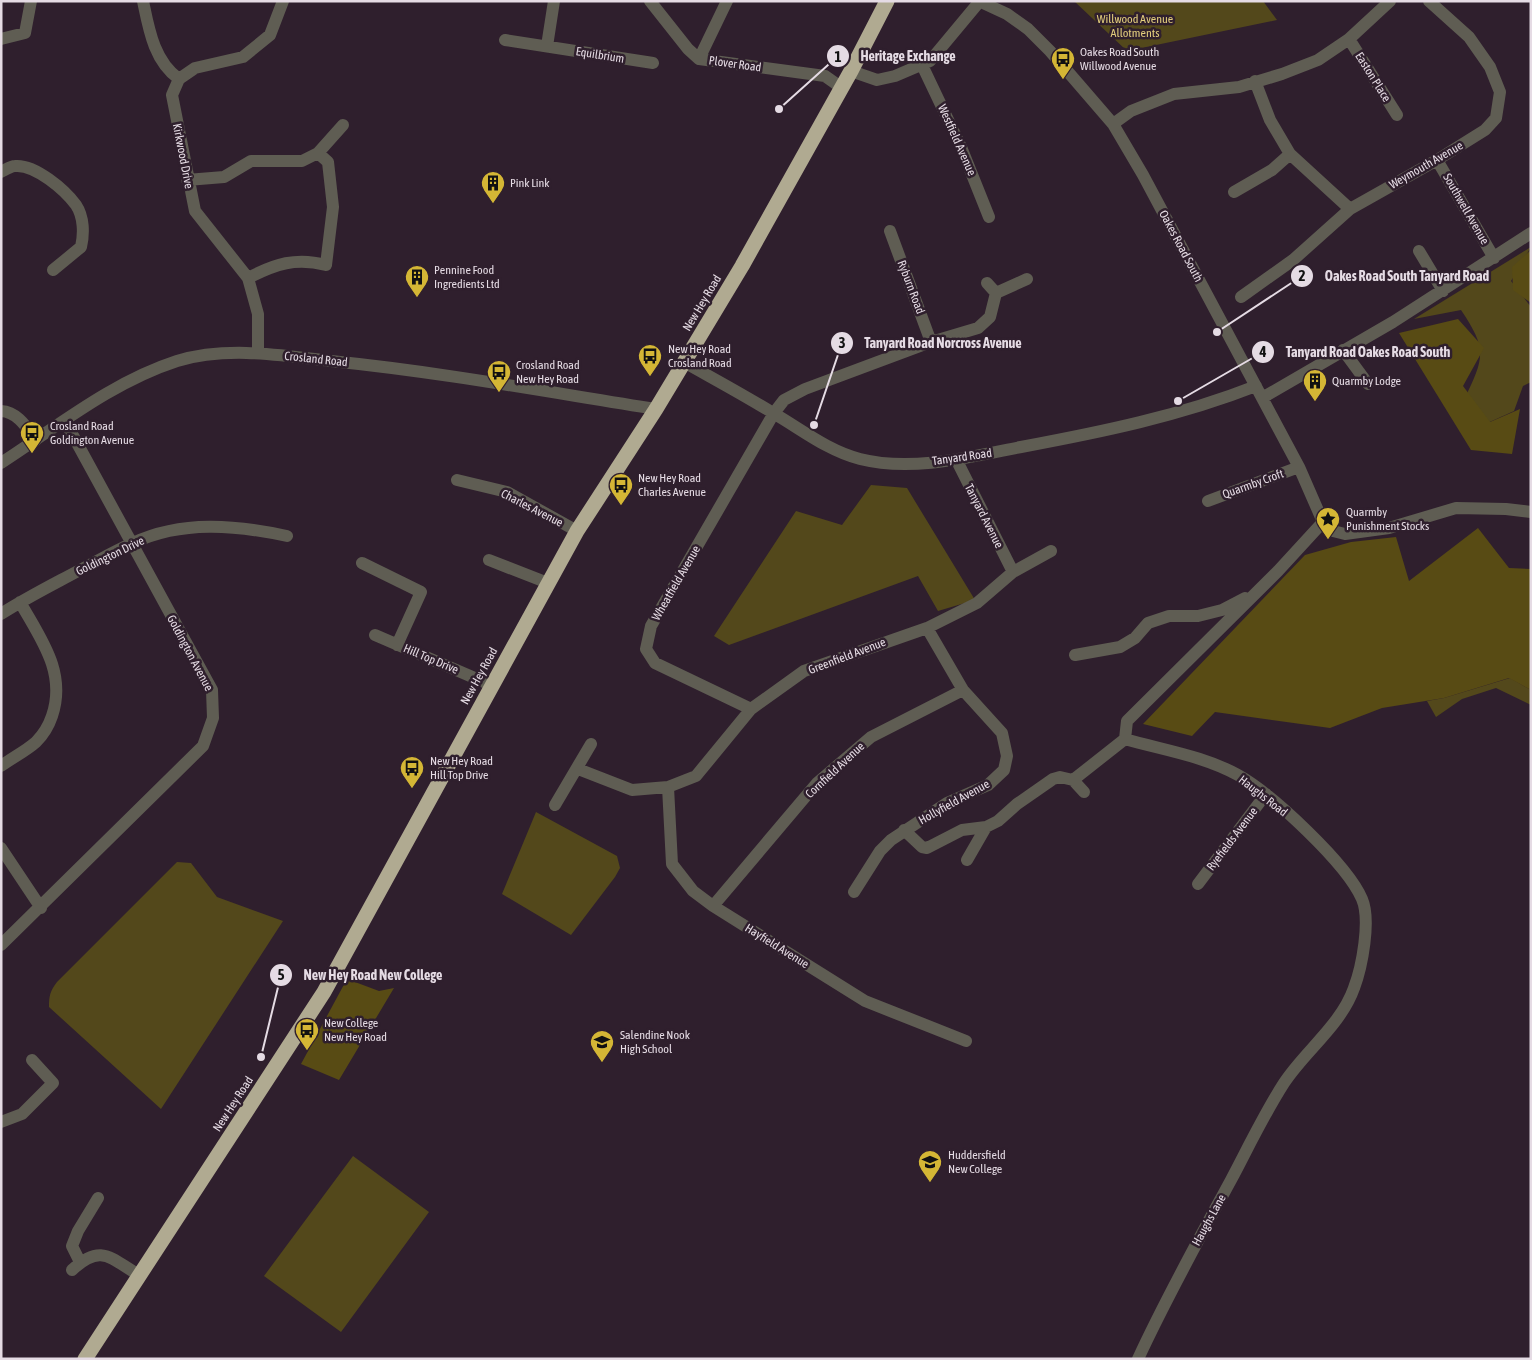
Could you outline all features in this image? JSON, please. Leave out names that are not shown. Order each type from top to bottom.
[{"type":"highway","name":"New Hey Road","points":[[85,1359],[324,992],[577,531],[656,409],[742,266],[842,88],[887,1]]},
{"type":"street","points":[[1,39],[25,33],[30,1]]},
{"type":"street","points":[[143,1],[150,35],[166,70],[179,80],[195,68],[243,57],[270,35],[283,1]]},
{"type":"street","points":[[547,46],[554,1]]},
{"type":"street","name":"Plover Road","points":[[650,1],[688,49],[699,59],[825,76],[842,88]]},
{"type":"street","points":[[699,59],[727,1]]},
{"type":"street","points":[[851,71],[877,80],[895,76],[930,61],[979,1]]},
{"type":"street","name":"Oakes Road South","points":[[979,1],[1006,14],[1028,29],[1050,51],[1113,124],[1144,175],[1299,467],[1323,522],[1333,531],[1345,534],[1389,528],[1456,508],[1531,512]]},
{"type":"street","points":[[1113,124],[1131,111],[1174,94],[1239,87],[1282,74],[1318,60],[1349,39],[1390,1]]},
{"type":"street","name":"Weymouth Avenue","points":[[1240,297],[1293,260],[1350,209],[1437,160],[1484,130],[1496,118],[1500,92],[1490,67],[1469,37],[1429,1]]},
{"type":"street","name":"Easton Place","points":[[1349,39],[1397,115]]},
{"type":"street","name":"Equilbrium","points":[[505,40],[652,63]]},
{"type":"street","name":"Westfield Avenue","points":[[922,65],[947,116],[990,217]]},
{"type":"street","name":"Kirkwood Drive","points":[[179,80],[172,95],[187,180],[195,211],[248,278],[258,314],[258,353]]},
{"type":"street","points":[[1255,81],[1270,120],[1290,154],[1350,209]]},
{"type":"street","points":[[187,180],[224,177],[251,161],[302,161],[318,153],[343,124]]},
{"type":"street","points":[[248,278],[276,264],[310,261],[326,265],[333,207],[328,162],[318,153]]},
{"type":"street","points":[[1234,192],[1272,170],[1290,154]]},
{"type":"street","name":"Southwell Avenue","points":[[1437,160],[1494,258]]},
{"type":"street","points":[[1,172],[15,166],[32,170],[48,178],[76,206],[84,232],[81,246],[53,270]]},
{"type":"street","name":"Ryburn Road","points":[[890,231],[931,342]]},
{"type":"street","points":[[1262,398],[1443,291],[1531,233]]},
{"type":"street","points":[[1419,251],[1443,291]]},
{"type":"street","points":[[987,283],[996,293],[1027,279]]},
{"type":"street","name":"Wheatfield Avenue","points":[[751,709],[655,663],[646,649],[651,626],[774,413],[784,400],[805,388],[931,342],[978,328],[990,317],[996,293]]},
{"type":"street","points":[[1344,350],[1368,384]]},
{"type":"street","name":"Crosland Road","points":[[1,463],[111,390],[142,374],[179,361],[209,355],[258,353],[391,367],[656,409]]},
{"type":"street","name":"Tanyard Road","points":[[684,362],[774,413],[826,446],[860,459],[903,464],[956,459],[1122,428],[1227,398],[1256,386]]},
{"type":"street","points":[[1,411],[9,411],[19,418],[36,440]]},
{"type":"street","name":"Goldington Avenue","points":[[1,945],[41,908],[203,746],[214,718],[212,690],[167,609],[133,542],[65,421]]},
{"type":"street","name":"Tanyard Avenue","points":[[956,459],[1013,572]]},
{"type":"street","name":"Quarmby Croft","points":[[1208,501],[1299,467]]},
{"type":"street","name":"Charles Avenue","points":[[458,480],[507,492],[577,531]]},
{"type":"street","points":[[1073,780],[1125,740],[1127,721],[1278,571],[1323,522]]},
{"type":"street","name":"Goldington Drive","points":[[1,614],[133,542],[154,535],[200,527],[247,527],[287,536]]},
{"type":"street","name":"Greenfield Avenue","points":[[578,769],[632,790],[668,787],[696,776],[751,709],[804,671],[927,628],[977,603],[1013,572],[1051,551]]},
{"type":"street","points":[[489,560],[548,583]]},
{"type":"street","name":"Hill Top Drive","points":[[362,563],[421,592],[397,645]]},
{"type":"street","points":[[1074,655],[1120,647],[1134,638],[1148,623],[1169,616],[1198,616],[1222,610],[1243,599],[1278,571]]},
{"type":"street","points":[[1,766],[36,742],[50,720],[56,703],[58,686],[53,662],[20,602]]},
{"type":"street","name":"Hollyfield Avenue","points":[[854,892],[880,850],[904,830],[947,803],[988,785],[1004,770],[1007,756],[1002,733],[963,690],[927,628]]},
{"type":"street","name":"Hill Top Drive","points":[[375,635],[491,685]]},
{"type":"street","name":"Cornfield Avenue","points":[[712,906],[816,784],[857,748],[871,736],[963,690]]},
{"type":"street","name":"Haughs Road","points":[[1125,740],[1210,763],[1239,776],[1266,794],[1313,837],[1352,882],[1363,901],[1365,926],[1362,965],[1354,990],[1341,1013],[1285,1082]]},
{"type":"street","points":[[555,805],[578,769],[591,744]]},
{"type":"street","points":[[904,830],[922,847],[927,848],[962,830],[986,827],[998,821],[1017,804],[1054,779],[1060,777],[1073,780],[1084,792]]},
{"type":"street","name":"Hayfield Avenue","points":[[668,787],[672,864],[693,890],[712,906],[865,1001],[966,1041]]},
{"type":"street","name":"Ryefields Avenue","points":[[1198,884],[1266,794]]},
{"type":"street","points":[[967,860],[986,827]]},
{"type":"street","points":[[1,848],[41,908]]},
{"type":"street","points":[[1,1122],[22,1114],[53,1083],[32,1060]]},
{"type":"street","name":"Haughs Lane","points":[[1138,1359],[1192,1252],[1285,1082]]},
{"type":"street","points":[[98,1198],[78,1231],[72,1246],[76,1266],[86,1257],[104,1254],[140,1275]]},
{"type":"green space","name":"Willwood Avenue Allotments","points":[[1074,1],[1263,1],[1277,20],[1127,51]]},
{"type":"green space","points":[[1531,247],[1511,281],[1531,307],[1531,382],[1523,386],[1514,411],[1483,425],[1464,400],[1476,374],[1480,354],[1476,335],[1461,310],[1414,319]]},
{"type":"green space","points":[[871,485],[907,488],[975,600],[938,611],[918,576],[729,645],[714,636],[796,511],[842,525]]},
{"type":"green space","points":[[1510,678],[1531,690],[1531,705],[1496,688],[1462,699],[1436,717],[1427,701],[1444,698]]},
{"type":"green space","points":[[536,812],[617,856],[620,868],[615,877],[571,935],[502,894]]},
{"type":"green space","points":[[177,862],[191,863],[217,897],[283,921],[161,1109],[49,1007],[49,1000],[51,991],[57,982]]},
{"type":"green space","points":[[353,1156],[429,1212],[341,1332],[264,1276]]},
{"type":"shaded area","points":[[1531,250],[1531,303],[1513,290],[1512,267]]},
{"type":"shaded area","points":[[1458,319],[1484,348],[1463,386],[1490,422],[1520,409],[1512,454],[1471,450],[1399,333]]},
{"type":"shaded area","points":[[1478,528],[1509,568],[1531,569],[1531,690],[1509,678],[1444,698],[1382,708],[1330,728],[1215,712],[1192,736],[1143,724],[1305,555],[1351,542],[1396,537],[1409,581]]},
{"type":"shaded area","points":[[347,979],[379,991],[394,988],[339,1080],[301,1064]]},
{"type":"place","name":"Oakes Road South Willwood Avenue","points":[[1063,80]]},
{"type":"place","name":"Heritage Exchange","points":[[779,109]]},
{"type":"place","name":"Pink Link","points":[[493,204]]},
{"type":"place","name":"Pennine Food Ingredients Ltd","points":[[417,298]]},
{"type":"place","name":"Oakes Road South Tanyard Road","points":[[1217,332]]},
{"type":"place","name":"New Hey Road Crosland Road","points":[[650,377]]},
{"type":"place","name":"Crosland Road New Hey Road","points":[[499,393]]},
{"type":"place","name":"Tanyard Road Oakes Road South","points":[[1178,401]]},
{"type":"place","name":"Quarmby Lodge","points":[[1315,402]]},
{"type":"place","name":"Tanyard Road Norcross Avenue","points":[[814,425]]},
{"type":"place","name":"Crosland Road Goldington Avenue","points":[[32,454]]},
{"type":"place","name":"New Hey Road Charles Avenue","points":[[621,506]]},
{"type":"place","name":"Quarmby Punishment Stocks","points":[[1328,540]]},
{"type":"place","name":"New Hey Road Hill Top Drive","points":[[412,789]]},
{"type":"place","name":"New College New Hey Road","points":[[307,1051]]},
{"type":"place","name":"New Hey Road New College","points":[[261,1057]]},
{"type":"place","name":"Salendine Nook High School","points":[[602,1063]]},
{"type":"place","name":"Huddersfield New College","points":[[930,1183]]}]
